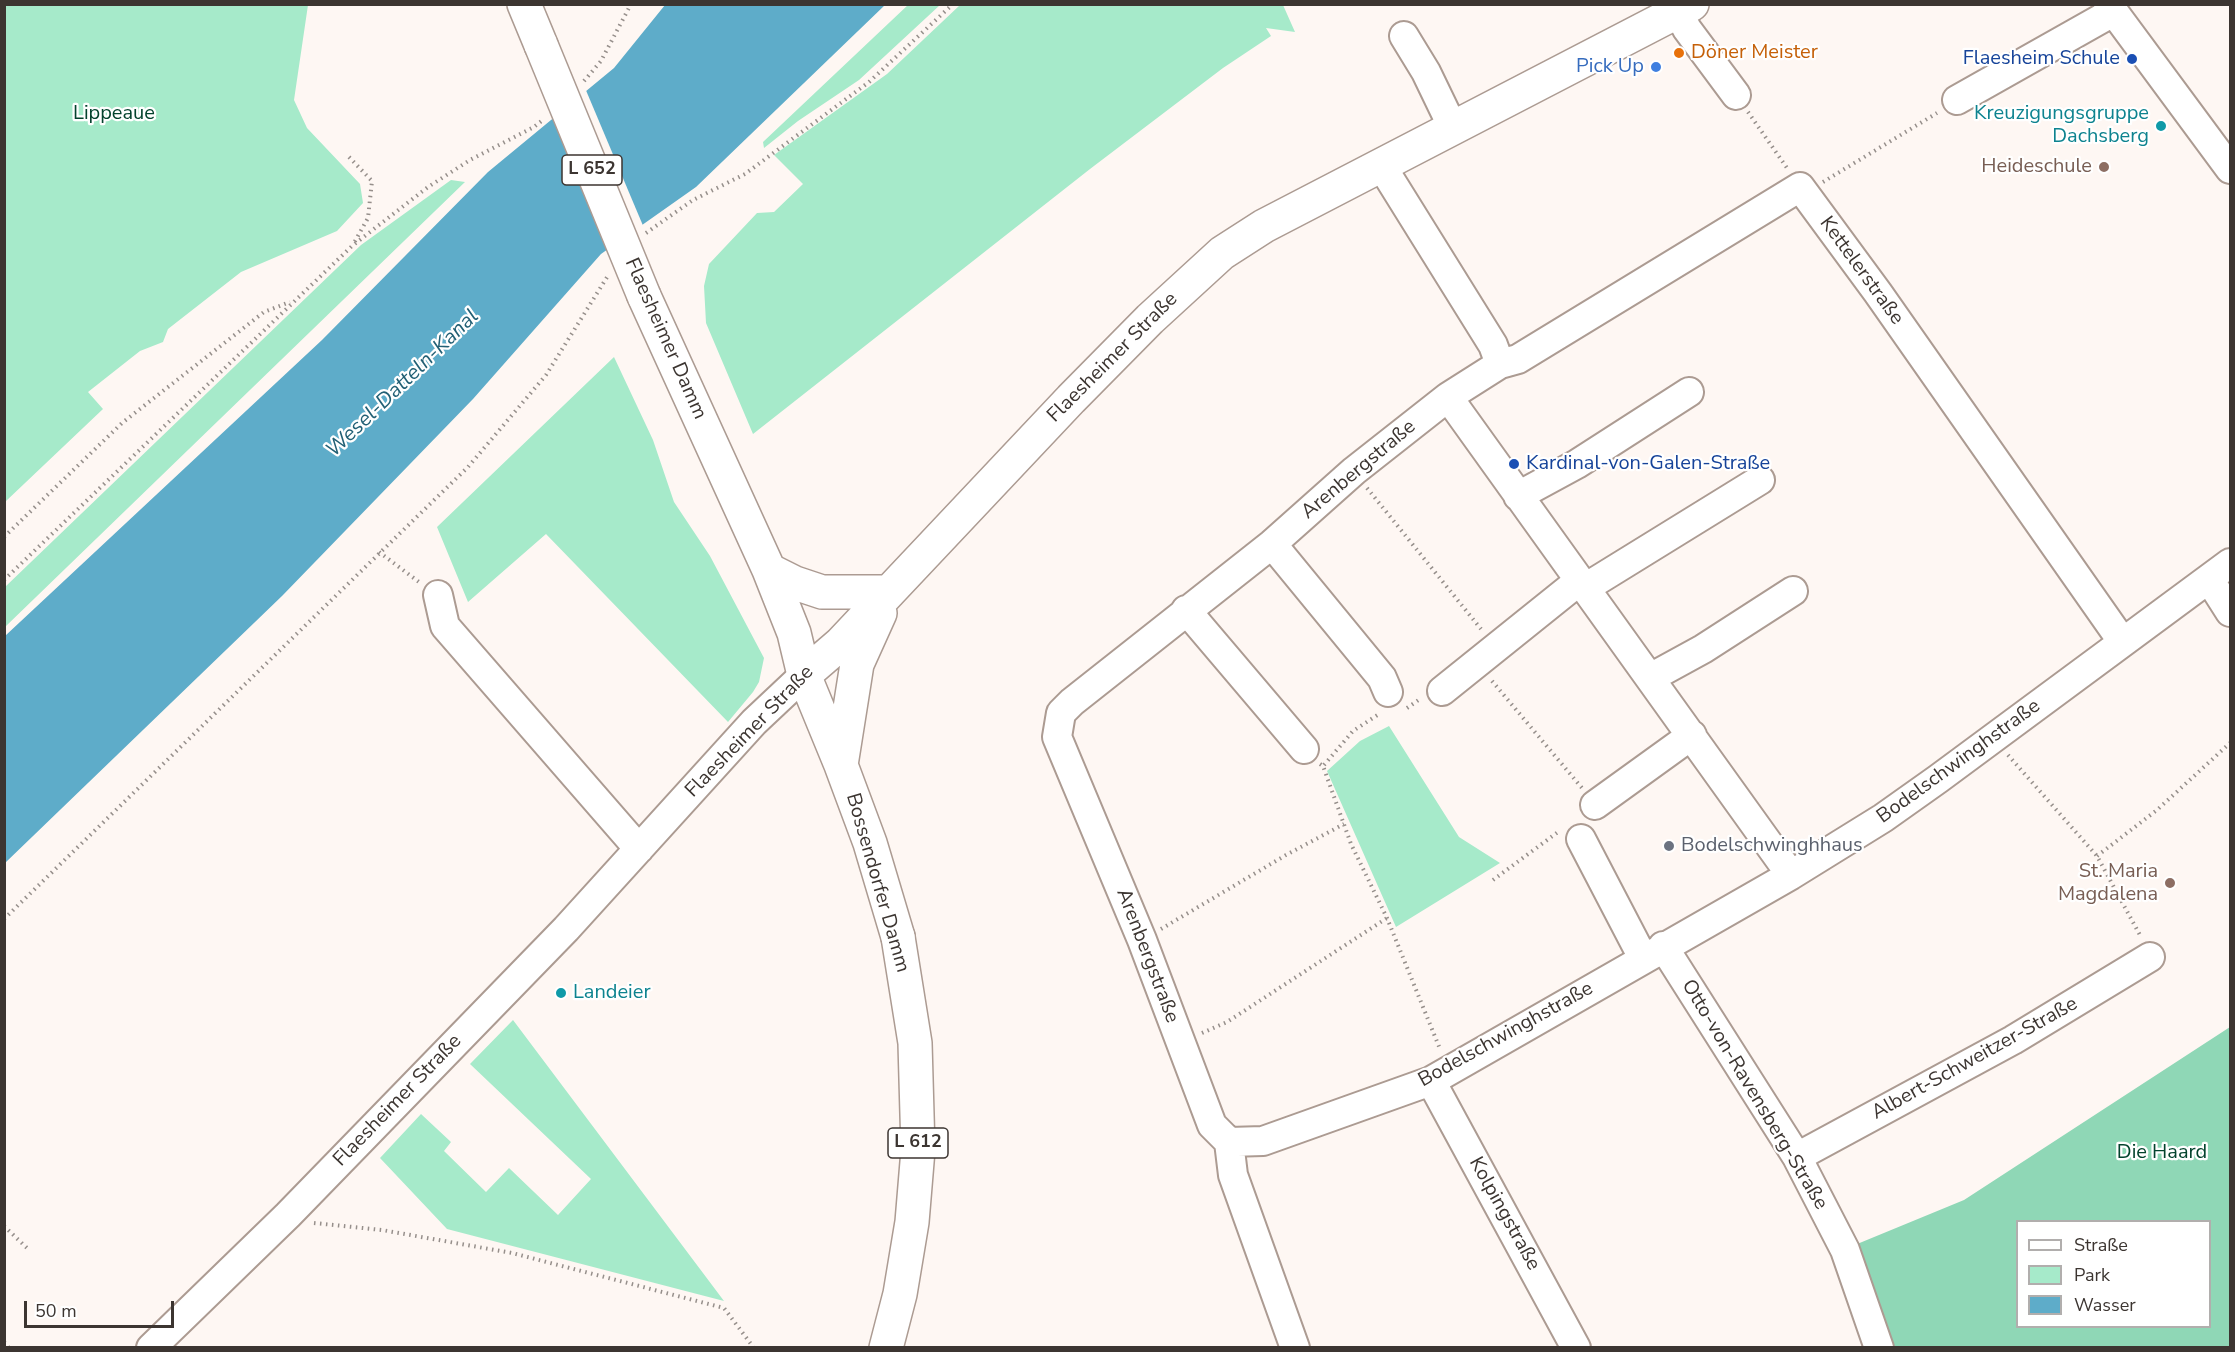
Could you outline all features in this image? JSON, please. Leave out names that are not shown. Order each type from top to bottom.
[{"type":"main road","name":"Flaesheimer Damm","points":[[524,4],[644,296],[769,570],[794,633],[804,675]]},
{"type":"main road","name":"Flaesheimer Straße","points":[[804,675],[840,644],[1071,399],[1202,270],[1264,226],[1685,8]]},
{"type":"main road","points":[[769,570],[795,583],[822,592],[889,592],[857,664],[841,765]]},
{"type":"main road","name":"Bossendorfer Damm","points":[[804,675],[870,843],[898,937],[915,1043],[918,1150],[912,1222],[900,1294],[886,1347]]},
{"type":"street","points":[[1685,8],[1687,29],[1736,95]]},
{"type":"street","points":[[1957,100],[2110,8],[2230,169]]},
{"type":"street","points":[[1404,36],[1426,72],[1453,128]]},
{"type":"street","points":[[1381,165],[1493,345],[1500,364]]},
{"type":"street","points":[[1791,875],[1448,397],[1500,364],[1518,359],[1802,190]]},
{"type":"street","name":"Kettelerstraße","points":[[1802,190],[2122,641]]},
{"type":"street","points":[[1518,496],[1577,464],[1689,392]]},
{"type":"street","name":"Arenbergstraße","points":[[1229,1142],[1212,1125],[1142,940],[1057,737],[1061,713],[1186,610],[1272,544],[1354,471],[1448,397]]},
{"type":"street","points":[[1442,691],[1582,585],[1760,480]]},
{"type":"street","points":[[1272,544],[1382,678],[1389,705]]},
{"type":"street","points":[[2220,571],[2230,612]]},
{"type":"street","name":"Bodelschwinghstraße","points":[[1229,1142],[1263,1141],[1440,1075],[1791,875],[1883,818],[2220,571]]},
{"type":"street","points":[[1650,678],[1703,649],[1793,591]]},
{"type":"street","points":[[438,596],[445,626],[639,849]]},
{"type":"street","points":[[1186,610],[1313,758]]},
{"type":"street","name":"Flaesheimer Straße","points":[[151,1347],[288,1215],[566,929],[754,722],[804,675]]},
{"type":"street","points":[[1595,805],[1692,735]]},
{"type":"street","points":[[1571,835],[1653,952]]},
{"type":"street","name":"Otto-von-Ravensberg-Straße","points":[[1653,952],[1797,1157],[1845,1250],[1879,1347]]},
{"type":"street","name":"Albert-Schweitzer-Straße","points":[[1797,1157],[2013,1040],[2150,957]]},
{"type":"street","name":"Kolpingstraße","points":[[1440,1075],[1576,1347]]},
{"type":"street","points":[[1229,1142],[1233,1175],[1295,1347]]},
{"type":"path","points":[[582,82],[601,61],[631,4]]},
{"type":"path","points":[[643,236],[693,200],[745,174],[869,82],[953,4]]},
{"type":"path","points":[[1736,95],[1802,190],[1957,100]]},
{"type":"path","points":[[4,580],[352,246],[428,186],[470,160],[534,127],[550,112]]},
{"type":"path","points":[[349,157],[372,181],[368,219],[352,246]]},
{"type":"path","points":[[4,919],[468,467],[546,375],[613,267]]},
{"type":"path","points":[[4,537],[122,423],[264,312],[294,301]]},
{"type":"path","points":[[1354,471],[1488,657],[1548,745],[1595,805]]},
{"type":"path","points":[[379,552],[438,596]]},
{"type":"path","points":[[1440,1075],[1387,918],[1313,758],[1389,705],[1407,708],[1428,693],[1442,691]]},
{"type":"path","points":[[1993,738],[2097,856],[2150,957]]},
{"type":"path","points":[[2097,856],[2157,810],[2230,743]]},
{"type":"path","points":[[1142,940],[1286,855],[1344,824]]},
{"type":"path","points":[[1493,880],[1571,835]]},
{"type":"path","points":[[1180,1043],[1227,1022],[1387,918]]},
{"type":"path","points":[[288,1215],[310,1222],[382,1230],[512,1253],[724,1308],[754,1347]]},
{"type":"path","points":[[4,1226],[27,1248]]},
{"type":"path","points":[[4,1342],[9,1347]]},
{"type":"green space","points":[[909,4],[940,5],[859,80],[798,121],[764,148],[763,142]]},
{"type":"green space","name":"Lippeaue","points":[[4,5],[308,5],[294,100],[307,128],[360,184],[363,203],[337,231],[241,272],[168,329],[163,342],[140,351],[88,392],[103,409],[5,502]]},
{"type":"green space","points":[[960,5],[1283,5],[1295,32],[1266,28],[1271,36],[1223,68],[1090,169],[753,434],[706,323],[704,286],[709,264],[757,213],[774,212],[803,184],[774,155],[887,74]]},
{"type":"green space","points":[[451,180],[465,182],[5,627],[5,587],[361,245]]},
{"type":"green space","points":[[614,357],[653,440],[674,502],[710,556],[764,658],[759,682],[728,722],[546,534],[468,602],[437,527]]},
{"type":"green space","points":[[1389,726],[1459,837],[1500,863],[1396,927],[1327,771],[1360,741]]},
{"type":"green space","points":[[513,1020],[724,1301],[447,1229],[380,1158],[421,1114],[451,1142],[444,1151],[486,1192],[509,1168],[558,1215],[591,1179],[470,1064]]},
{"type":"green space","name":"Die Haard","points":[[2230,1027],[2230,1347],[1885,1347],[1845,1249],[1964,1200]]},
{"type":"water","name":"Wesel-Datteln-Kanal","points":[[665,5],[885,5],[696,187],[601,254],[473,399],[282,596],[5,863],[5,636],[322,340],[488,172],[614,68]]},
{"type":"pier","points":[[585,88],[644,228],[611,251],[553,115]]},
{"type":"place","name":"Döner Meister","points":[[1679,53]]},
{"type":"place","name":"Flaesheim Schule","points":[[2132,59]]},
{"type":"place","name":"Pick Up","points":[[1656,67]]},
{"type":"place","name":"Kreuzigungsgruppe Dachsberg","points":[[2161,126]]},
{"type":"place","name":"Heideschule","points":[[2104,167]]},
{"type":"place","name":"Kardinal-von-Galen-Straße","points":[[1514,464]]},
{"type":"place","name":"Bodelschwinghhaus","points":[[1669,846]]},
{"type":"place","name":"St. Maria Magdalena","points":[[2170,883]]},
{"type":"place","name":"Landeier","points":[[561,993]]}]
